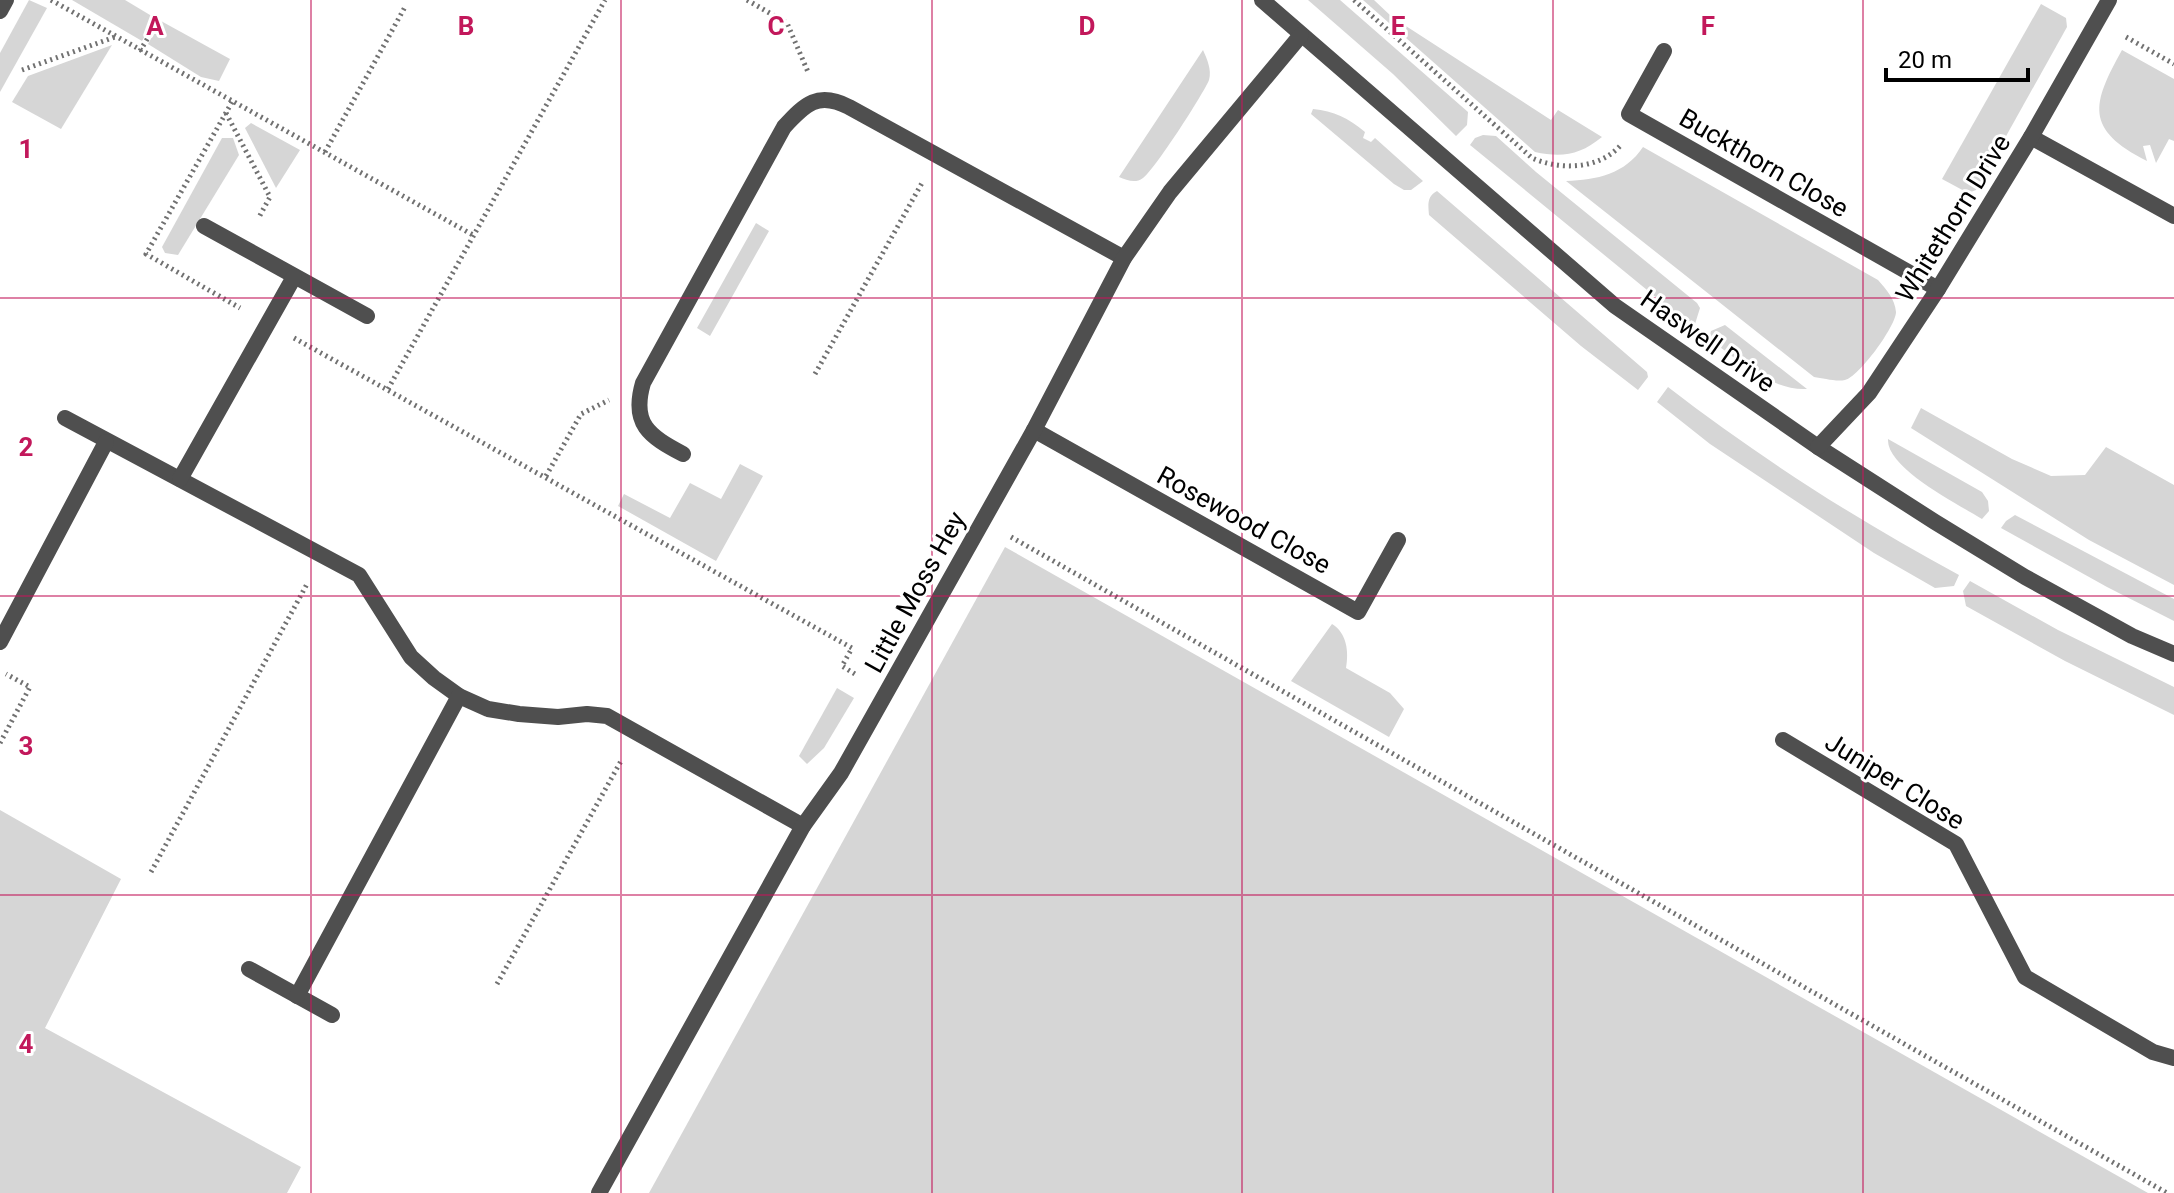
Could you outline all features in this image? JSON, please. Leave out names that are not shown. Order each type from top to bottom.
[{"type":"street","points":[[0,11],[6,0]]},
{"type":"street","name":"Haswell Drive","points":[[1262,0],[1615,306],[1818,447],[2025,577],[2132,636],[2174,654]]},
{"type":"street","name":"Whitethorn Drive","points":[[1818,447],[1869,393],[1938,289],[2031,137],[2109,0]]},
{"type":"street","name":"Little Moss Hey","points":[[599,1193],[803,826],[841,773],[983,521],[1124,258],[1170,192],[1301,35]]},
{"type":"street","name":"Buckthorn Close","points":[[1664,51],[1629,114],[1938,289]]},
{"type":"street","points":[[683,454],[649,433],[637,402],[643,383],[784,127],[800,109],[820,98],[835,100],[1124,258]]},
{"type":"street","points":[[2031,137],[2174,216]]},
{"type":"street","points":[[204,226],[367,316]]},
{"type":"street","points":[[180,479],[294,277]]},
{"type":"street","points":[[65,418],[359,575],[411,657],[459,696],[488,709],[519,714],[607,716],[803,826]]},
{"type":"street","name":"Rosewood Close","points":[[1034,430],[1358,612],[1398,540]]},
{"type":"street","points":[[0,642],[106,442]]},
{"type":"street","points":[[297,996],[459,696]]},
{"type":"street","name":"Juniper Close","points":[[1783,740],[1956,844],[2025,977],[2153,1052],[2174,1058]]},
{"type":"street","points":[[249,969],[332,1015]]},
{"type":"path","points":[[51,0],[473,235]]},
{"type":"path","points":[[388,389],[605,0]]},
{"type":"path","points":[[747,0],[787,23],[820,98]]},
{"type":"path","points":[[1354,0],[1532,158],[1548,165],[1573,166],[1595,162],[1615,151],[1637,118]]},
{"type":"path","points":[[325,152],[405,7]]},
{"type":"path","points":[[140,51],[158,21]]},
{"type":"path","points":[[2097,21],[2174,64]]},
{"type":"path","points":[[22,70],[116,37]]},
{"type":"path","points":[[232,102],[146,254],[852,648],[842,666],[886,691]]},
{"type":"path","points":[[226,113],[270,197],[242,247]]},
{"type":"path","points":[[815,374],[937,155]]},
{"type":"path","points":[[546,476],[581,414],[643,383]]},
{"type":"path","points":[[983,521],[2167,1193]]},
{"type":"path","points":[[151,872],[322,556]]},
{"type":"path","points":[[0,671],[30,687],[0,743]]},
{"type":"path","points":[[497,984],[637,732]]},
{"type":"shaded area","points":[[29,0],[47,8],[0,92],[0,53]]},
{"type":"shaded area","points":[[72,0],[125,0],[155,18],[142,41]]},
{"type":"shaded area","points":[[1308,0],[1340,0],[1468,112],[1467,125],[1456,136],[1393,74]]},
{"type":"shaded area","points":[[1363,0],[1374,0],[1392,17],[1551,120],[1558,110],[1602,137],[1570,154],[1535,152]]},
{"type":"shaded area","points":[[2041,4],[2066,18],[2067,27],[1976,190],[1968,193],[1942,179]]},
{"type":"shaded area","points":[[161,21],[230,59],[219,81],[201,77],[148,44]]},
{"type":"shaded area","points":[[112,45],[61,129],[12,102],[28,76]]},
{"type":"shaded area","points":[[1203,50],[1209,80],[1178,132],[1143,178],[1134,181],[1119,177]]},
{"type":"shaded area","points":[[2122,50],[2174,79],[2174,141],[2169,139],[2156,163],[2150,145],[2143,146],[2147,161],[2112,138],[2103,126],[2100,100]]},
{"type":"shaded area","points":[[1313,109],[1334,113],[1353,123],[1365,132],[1363,138],[1371,142],[1375,138],[1423,181],[1411,190],[1394,184],[1311,114]]},
{"type":"shaded area","points":[[251,123],[300,150],[276,188],[245,128]]},
{"type":"shaded area","points":[[1496,136],[1697,303],[1700,308],[1695,324],[1691,326],[1470,145],[1475,138]]},
{"type":"shaded area","points":[[222,138],[233,138],[239,155],[178,255],[165,253],[162,247]]},
{"type":"shaded area","points":[[1643,147],[1878,280],[1892,299],[1896,312],[1884,339],[1859,370],[1845,380],[1814,377],[1566,181],[1609,174],[1628,164]]},
{"type":"shaded area","points":[[1437,191],[1647,372],[1648,377],[1638,390],[1581,346],[1429,215],[1430,198]]},
{"type":"shaded area","points":[[756,223],[769,231],[710,336],[697,328]]},
{"type":"shaded area","points":[[1725,325],[1807,389],[1780,385],[1767,379],[1709,339],[1711,331]]},
{"type":"shaded area","points":[[1668,387],[1810,487],[1959,575],[1954,586],[1935,588],[1874,553],[1710,444],[1657,402]]},
{"type":"shaded area","points":[[1921,408],[2012,459],[2051,476],[2085,475],[2106,447],[2174,485],[2174,585],[2089,540],[1911,428]]},
{"type":"shaded area","points":[[1888,439],[1982,492],[1988,501],[1989,511],[1982,519],[1925,484],[1898,462],[1890,450]]},
{"type":"shaded area","points":[[740,464],[763,476],[716,561],[618,506],[624,494],[670,518],[690,483],[721,499]]},
{"type":"shaded area","points":[[2015,515],[2174,599],[2174,621],[2001,528]]},
{"type":"shaded area","points":[[1005,547],[2148,1193],[649,1193]]},
{"type":"shaded area","points":[[1970,581],[2058,630],[2174,687],[2174,715],[2065,661],[1966,606],[1963,591]]},
{"type":"shaded area","points":[[1332,624],[1341,632],[1346,643],[1346,668],[1390,693],[1404,709],[1389,737],[1291,681]]},
{"type":"shaded area","points":[[837,688],[854,698],[824,748],[807,764],[799,756]]},
{"type":"shaded area","points":[[0,810],[121,879],[45,1028],[301,1167],[287,1193],[0,1193]]}]
